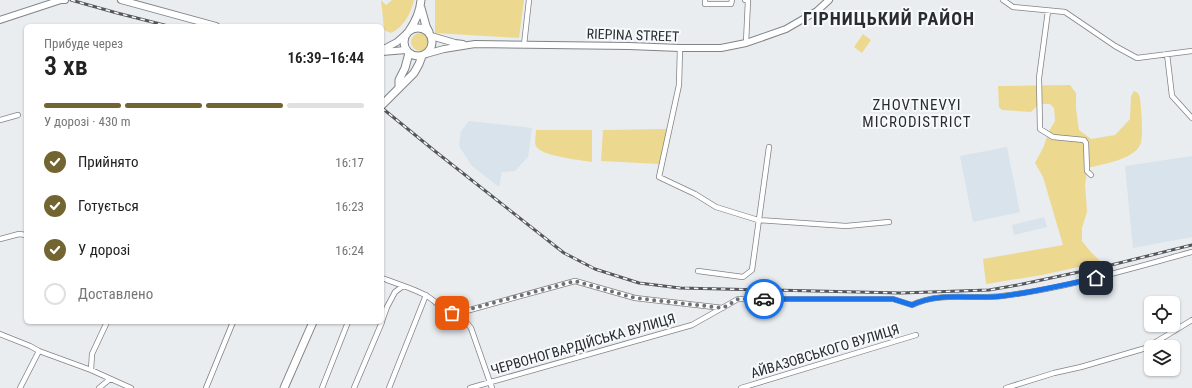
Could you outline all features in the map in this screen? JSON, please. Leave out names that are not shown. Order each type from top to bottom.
[{"type":"main road","points":[[384,103],[414,73],[424,55],[430,49],[432,43],[421,8],[421,0]]},
{"type":"main road","points":[[398,89],[399,80],[405,68],[408,51],[404,42],[421,8]]},
{"type":"main road","points":[[408,32],[416,28],[423,28],[430,34]]},
{"type":"main road","points":[[408,51],[416,56],[424,55]]},
{"type":"main road","points":[[284,388],[312,324]]},
{"type":"street","points":[[0,20],[60,0],[65,0]]},
{"type":"street","points":[[121,0],[209,24]]},
{"type":"street","points":[[524,44],[530,0]]},
{"type":"street","points":[[705,2],[732,4],[732,0]]},
{"type":"street","points":[[745,0],[748,0],[746,43]]},
{"type":"street","name":"RIEPINA STREET","points":[[424,55],[444,49],[475,44],[715,48],[746,43],[786,30],[817,11],[829,0]]},
{"type":"street","points":[[1003,0],[1013,7],[1065,12],[1115,46],[1137,58],[1192,51]]},
{"type":"street","points":[[1048,11],[1039,78],[1040,129],[1053,137],[1084,140],[1086,143],[1087,171],[1091,175]]},
{"type":"street","points":[[384,50],[397,42],[408,32]]},
{"type":"street","points":[[430,34],[455,43],[475,44]]},
{"type":"street","points":[[680,48],[679,85],[659,177],[695,194],[716,207],[759,220],[846,226],[889,222]]},
{"type":"street","points":[[384,51],[408,51]]},
{"type":"street","points":[[1167,54],[1172,96],[1192,118]]},
{"type":"street","points":[[0,120],[18,115]]},
{"type":"street","points":[[698,271],[744,277],[752,270],[769,147]]},
{"type":"street","points":[[0,239],[19,234],[24,235]]},
{"type":"street","name":"ЧЕРВОНОГВАРДІЙСЬКА ВУЛИЦЯ","points":[[470,388],[692,325],[738,299],[893,299],[912,305],[944,296],[1001,296],[1050,288],[1096,278],[1192,252]]},
{"type":"street","points":[[384,279],[426,295],[437,302],[443,309],[452,313],[575,281],[635,298],[723,308]]},
{"type":"street","points":[[384,316],[395,292],[403,286]]},
{"type":"street","points":[[389,388],[426,295]]},
{"type":"street","points":[[459,312],[471,328],[492,388]]},
{"type":"street","points":[[1006,388],[1054,373],[1081,367],[1146,348],[1192,320]]},
{"type":"street","points":[[91,370],[92,354],[106,324]]},
{"type":"street","points":[[206,388],[232,324]]},
{"type":"street","points":[[322,388],[347,324]]},
{"type":"street","points":[[354,388],[381,324]]},
{"type":"street","points":[[0,334],[91,370],[131,388]]},
{"type":"street","name":"АЙВАЗОВСЬКОГО ВУЛИЦЯ","points":[[741,388],[916,334]]},
{"type":"street","points":[[20,388],[40,351]]},
{"type":"street","points":[[99,388],[110,379]]},
{"type":"shaded area","points":[[381,0],[386,5],[392,0],[414,0],[411,10],[400,27],[391,33],[384,29]]},
{"type":"shaded area","points":[[435,0],[524,0],[519,38],[435,33]]},
{"type":"shaded area","points":[[420,33],[426,36],[429,42],[426,48],[420,51],[414,48],[411,42],[414,36]]},
{"type":"shaded area","points":[[863,34],[871,40],[862,53],[854,47]]},
{"type":"shaded area","points":[[1070,85],[1076,93],[1076,109],[1079,130],[1091,139],[1115,135],[1130,119],[1131,96],[1134,91],[1138,93],[1140,98],[1142,136],[1140,145],[1136,150],[1124,158],[1088,168],[1085,184],[1087,212],[1082,228],[1082,241],[1101,262],[1042,275],[986,284],[983,259],[1063,245],[1043,177],[1035,163],[1055,121],[1054,108],[1050,104],[1039,104],[1031,112],[1002,110],[999,107],[998,86]]},
{"type":"shaded area","points":[[469,121],[532,128],[528,157],[515,171],[502,172],[499,187],[472,166],[459,146],[461,131]]},
{"type":"shaded area","points":[[667,129],[659,164],[601,161],[603,130]]},
{"type":"shaded area","points":[[536,130],[592,130],[592,162],[553,155],[539,149],[535,144]]},
{"type":"shaded area","points":[[1007,147],[1020,212],[973,222],[960,156]]},
{"type":"shaded area","points":[[1192,156],[1192,237],[1133,248],[1125,166]]},
{"type":"shaded area","points":[[1044,217],[1047,227],[1014,235],[1012,225]]},
{"type":"railway","points":[[71,0],[160,24]]},
{"type":"railway","points":[[384,110],[564,253],[595,269],[639,283],[680,288],[901,293],[989,290],[1107,266],[1192,245]]},
{"type":"way so far","points":[[452,313],[575,281],[635,298],[723,308],[738,299],[764,299]]},
{"type":"district","name":"ГІРНИЦЬКИЙ РАЙОН","points":[[889,19]]},
{"type":"district","name":"ZHOVTNEVYI MICRODISTRICT","points":[[917,114]]},
{"type":"route","points":[[764,299],[893,299],[912,305],[944,296],[1001,296],[1050,288],[1096,278]]}]
